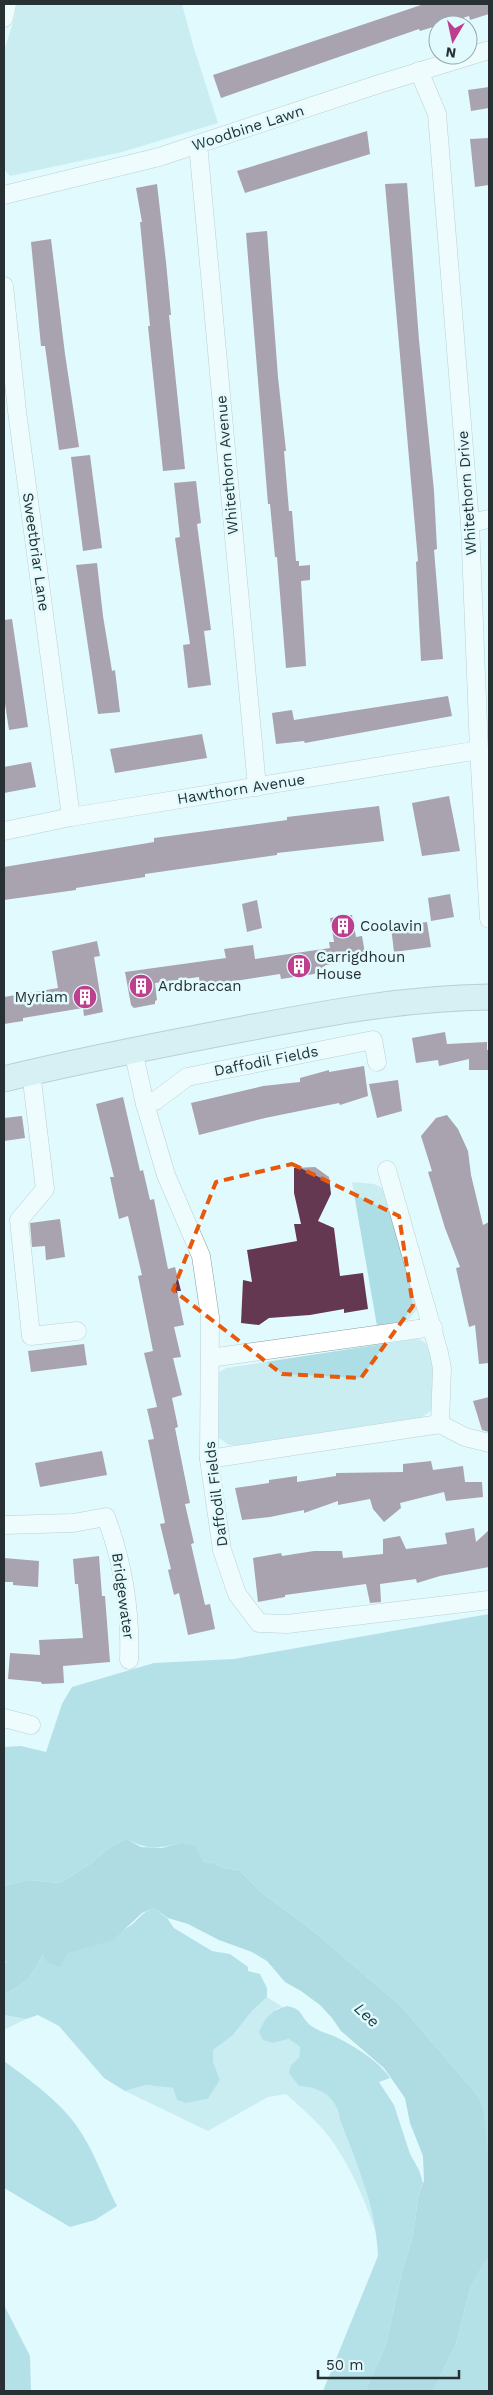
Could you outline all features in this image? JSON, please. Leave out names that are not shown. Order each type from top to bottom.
[{"type":"main road","points":[[4,1079],[133,1050],[362,1007],[444,998],[489,998]]},
{"type":"street","points":[[4,18],[7,4]]},
{"type":"street","name":"Woodbine Lawn","points":[[4,195],[159,157],[489,50]]},
{"type":"street","name":"Whitethorn Drive","points":[[420,71],[437,114],[470,523],[479,750],[489,920]]},
{"type":"street","name":"Whitethorn Avenue","points":[[198,144],[256,787]]},
{"type":"street","name":"Sweetbriar Lane","points":[[4,286],[10,412],[71,817]]},
{"type":"street","points":[[470,523],[489,519]]},
{"type":"street","name":"Hawthorn Avenue","points":[[4,831],[71,817],[479,750]]},
{"type":"street","name":"Daffodil Fields","points":[[145,1104],[155,1101],[188,1077],[373,1040],[377,1062]]},
{"type":"street","name":"Daffodil Fields","points":[[133,1050],[145,1104],[166,1175],[201,1256],[210,1317],[209,1459],[222,1550],[237,1594],[259,1623],[287,1624],[489,1600]]},
{"type":"street","points":[[31,1072],[45,1189],[19,1220],[30,1336],[77,1330]]},
{"type":"street","points":[[387,1170],[433,1327],[442,1368],[440,1424]]},
{"type":"street","points":[[210,1358],[433,1327]]},
{"type":"street","points":[[209,1459],[440,1424],[464,1437],[489,1443]]},
{"type":"street","name":"Bridgewater","points":[[4,1525],[73,1523],[106,1517],[121,1564],[130,1626],[130,1660]]},
{"type":"street","points":[[4,1718],[31,1725]]},
{"type":"highlighted area","points":[[292,1164],[399,1216],[413,1306],[361,1378],[282,1374],[173,1290],[216,1182]]},
{"type":"shaded area","points":[[16,4],[182,4],[218,123],[122,152],[10,176],[4,169],[4,51],[15,16]]},
{"type":"shaded area","points":[[352,1182],[374,1184],[387,1190],[419,1307],[408,1320],[377,1326]]},
{"type":"shaded area","points":[[415,1339],[423,1341],[429,1348],[434,1368],[431,1411],[422,1417],[240,1445],[229,1445],[216,1436],[215,1380],[218,1373],[226,1368]]},
{"type":"shaded area","points":[[489,1614],[489,2160],[478,2096],[402,2007],[312,1930],[262,1893],[239,1870],[223,1868],[213,1863],[203,1862],[179,1843],[147,1847],[127,1839],[110,1847],[93,1862],[60,1883],[28,1880],[4,1886],[4,1747],[21,1746],[46,1752],[62,1704],[72,1687],[154,1663],[234,1659]]},
{"type":"shaded area","points":[[154,1908],[167,1918],[174,1928],[212,1951],[230,1954],[248,1967],[248,1971],[260,1974],[267,1988],[267,1997],[252,2011],[233,2035],[213,2050],[213,2061],[220,2080],[208,2099],[186,2103],[177,2100],[173,2088],[146,2085],[125,2091],[104,2078],[59,2026],[38,2015],[26,2019],[4,2015],[4,1995],[28,1980],[43,1955],[66,1952],[109,1938],[130,1926],[142,1914]]},
{"type":"shaded area","points":[[267,1997],[283,2007],[276,2009],[273,2043],[289,2039],[300,2047],[299,2059],[291,2065],[299,2085],[321,2091],[332,2099],[335,2105],[365,2186],[377,2235],[361,2193],[338,2150],[320,2126],[286,2094],[268,2097],[208,2131],[125,2091],[146,2085],[173,2088],[177,2100],[186,2103],[208,2099],[220,2080],[213,2061],[213,2050],[233,2035],[252,2011]]},
{"type":"shaded area","points":[[287,2006],[297,2009],[306,2021],[316,2029],[338,2038],[359,2050],[380,2066],[390,2078],[379,2082],[394,2105],[410,2154],[419,2170],[423,2183],[418,2197],[413,2236],[403,2267],[386,2345],[365,2391],[323,2391],[378,2256],[374,2220],[365,2186],[332,2099],[314,2088],[299,2086],[289,2073],[291,2065],[299,2058],[300,2047],[289,2039],[273,2043],[263,2040],[259,2032],[270,2015]]},
{"type":"shaded area","points":[[4,2015],[26,2019],[4,2030]]},
{"type":"shaded area","points":[[4,2061],[57,2103],[75,2123],[92,2151],[117,2206],[95,2220],[70,2227],[4,2188]]},
{"type":"shaded area","points":[[489,2259],[489,2391],[433,2391],[456,2344],[470,2289],[485,2261]]},
{"type":"shaded area","points":[[4,2305],[30,2356],[31,2391],[4,2391]]},
{"type":"water","name":"Lee","points":[[127,1839],[141,1847],[162,1848],[179,1843],[195,1846],[203,1862],[213,1863],[223,1868],[239,1870],[262,1893],[312,1930],[402,2007],[478,2096],[483,2110],[489,2160],[489,2259],[485,2261],[470,2289],[456,2344],[433,2391],[365,2391],[386,2345],[403,2267],[413,2236],[418,2197],[424,2181],[423,2156],[410,2123],[405,2098],[384,2068],[341,2031],[320,2005],[285,1982],[267,1961],[252,1952],[219,1940],[188,1924],[168,1918],[154,1908],[142,1913],[113,1940],[68,1953],[60,1967],[48,1963],[43,1955],[28,1980],[4,1995],[4,1964],[6,1962],[4,1960],[4,1886],[28,1880],[60,1883],[93,1862],[110,1847]]},
{"type":"building","points":[[424,4],[489,4],[489,14],[478,17],[478,15],[428,15],[428,29],[420,31],[419,29],[221,98],[213,75]]},
{"type":"building","points":[[489,87],[489,108],[471,111],[468,90]]},
{"type":"building","points":[[367,131],[370,154],[245,193],[237,171]]},
{"type":"building","points":[[489,138],[489,185],[475,187],[470,139]]},
{"type":"building","points":[[407,183],[419,340],[434,491],[437,549],[434,550],[443,659],[421,661],[416,562],[418,561],[385,184]]},
{"type":"building","points":[[157,184],[185,469],[163,471],[148,326],[150,326],[140,222],[142,222],[136,188]]},
{"type":"building","points":[[267,231],[278,377],[286,451],[284,451],[289,511],[292,511],[296,561],[299,561],[299,566],[310,565],[310,580],[301,581],[306,666],[286,668],[277,557],[275,557],[270,504],[268,504],[246,233]]},
{"type":"building","points":[[51,239],[79,447],[59,450],[45,346],[41,346],[31,242]]},
{"type":"building","points":[[90,455],[102,548],[83,551],[71,457]]},
{"type":"building","points":[[196,481],[201,523],[197,524],[211,630],[204,631],[211,685],[188,688],[183,645],[190,644],[175,538],[180,537],[174,483]]},
{"type":"building","points":[[97,563],[103,616],[112,671],[115,670],[120,712],[98,714],[76,565]]},
{"type":"building","points":[[12,619],[28,727],[9,730],[4,697],[4,620]]},
{"type":"building","points":[[448,696],[452,716],[305,743],[304,741],[276,744],[272,713],[292,710],[294,720]]},
{"type":"building","points":[[202,734],[207,758],[115,773],[110,749]]},
{"type":"building","points":[[31,762],[36,787],[4,793],[4,767]]},
{"type":"building","points":[[449,796],[460,851],[422,856],[412,803]]},
{"type":"building","points":[[379,806],[384,841],[277,853],[277,855],[145,874],[145,877],[76,888],[76,890],[4,900],[4,867],[154,842],[154,838],[287,820],[287,817]]},
{"type":"building","points":[[450,894],[454,917],[431,921],[428,898]]},
{"type":"building","points":[[257,900],[262,928],[247,932],[242,904]]},
{"type":"building","points":[[352,915],[356,937],[362,936],[366,959],[326,965],[314,974],[281,979],[280,974],[215,984],[216,991],[201,993],[199,977],[155,983],[157,1000],[155,1004],[134,1008],[131,1005],[125,972],[226,958],[224,949],[253,945],[255,959],[330,948],[329,942],[334,942],[330,918]]},
{"type":"building","points":[[427,922],[431,947],[394,952],[391,927]]},
{"type":"building","points":[[97,941],[100,956],[94,957],[103,1012],[84,1016],[83,1008],[23,1018],[23,1021],[4,1024],[4,997],[58,988],[52,951]]},
{"type":"building","points":[[445,1032],[447,1044],[487,1042],[489,1070],[469,1070],[469,1059],[439,1066],[438,1060],[416,1063],[412,1038]]},
{"type":"building","points":[[364,1066],[368,1096],[340,1105],[339,1103],[265,1118],[199,1135],[191,1103],[263,1086],[300,1082],[300,1078],[329,1070],[329,1072]]},
{"type":"building","points":[[398,1080],[402,1111],[377,1118],[369,1084]]},
{"type":"building","points":[[123,1097],[140,1171],[143,1170],[150,1200],[154,1199],[168,1269],[175,1267],[181,1291],[177,1291],[184,1325],[174,1327],[181,1357],[173,1358],[182,1395],[172,1398],[178,1427],[175,1428],[190,1503],[185,1504],[194,1543],[191,1544],[205,1605],[210,1604],[215,1629],[188,1635],[179,1593],[174,1595],[168,1570],[171,1569],[160,1524],[165,1523],[148,1440],[154,1439],[147,1409],[157,1407],[144,1353],[153,1351],[138,1276],[142,1275],[128,1216],[119,1219],[110,1177],[114,1177],[96,1104]]},
{"type":"building","points":[[447,1115],[458,1129],[468,1151],[471,1175],[483,1225],[489,1222],[489,1363],[479,1364],[475,1325],[469,1327],[456,1268],[460,1267],[445,1228],[428,1172],[432,1171],[421,1136],[436,1118]]},
{"type":"building","points":[[22,1116],[25,1138],[4,1141],[4,1118]]},
{"type":"building","points":[[315,1167],[329,1177],[331,1194],[318,1221],[334,1228],[340,1276],[363,1273],[368,1309],[344,1313],[344,1309],[310,1315],[269,1318],[259,1325],[241,1323],[243,1280],[252,1282],[247,1250],[297,1241],[294,1224],[301,1224],[294,1193],[294,1168]]},
{"type":"building","points":[[60,1219],[65,1257],[46,1260],[45,1246],[32,1247],[30,1223]]},
{"type":"building","points":[[84,1344],[87,1365],[31,1372],[28,1351]]},
{"type":"building","points":[[489,1397],[489,1432],[482,1430],[473,1401]]},
{"type":"building","points":[[102,1451],[107,1475],[40,1487],[35,1463]]},
{"type":"building","points":[[431,1461],[433,1470],[463,1466],[465,1482],[482,1482],[483,1497],[446,1501],[444,1492],[400,1503],[401,1508],[384,1522],[373,1509],[370,1499],[338,1505],[338,1501],[304,1513],[304,1510],[242,1520],[235,1488],[269,1483],[269,1480],[297,1476],[297,1482],[336,1476],[336,1473],[403,1472],[403,1464]]},
{"type":"building","points":[[474,1528],[476,1542],[489,1530],[489,1567],[440,1576],[417,1583],[416,1579],[380,1584],[381,1602],[370,1603],[366,1584],[285,1595],[285,1597],[258,1602],[253,1558],[281,1553],[282,1556],[314,1551],[342,1551],[343,1558],[383,1554],[383,1539],[400,1536],[406,1549],[447,1544],[445,1533]]},
{"type":"building","points":[[99,1556],[102,1596],[105,1596],[110,1662],[63,1666],[64,1683],[42,1684],[41,1682],[8,1679],[10,1653],[40,1655],[39,1640],[83,1638],[78,1584],[75,1584],[73,1559]]},
{"type":"building","points":[[4,1558],[39,1561],[38,1587],[13,1585],[13,1582],[4,1582]]},
{"type":"place","name":"Coolavin","points":[[343,926]]},
{"type":"place","name":"Carrigdhoun House","points":[[299,966]]},
{"type":"place","name":"Ardbraccan","points":[[141,986]]},
{"type":"place","name":"Myriam","points":[[85,997]]}]
